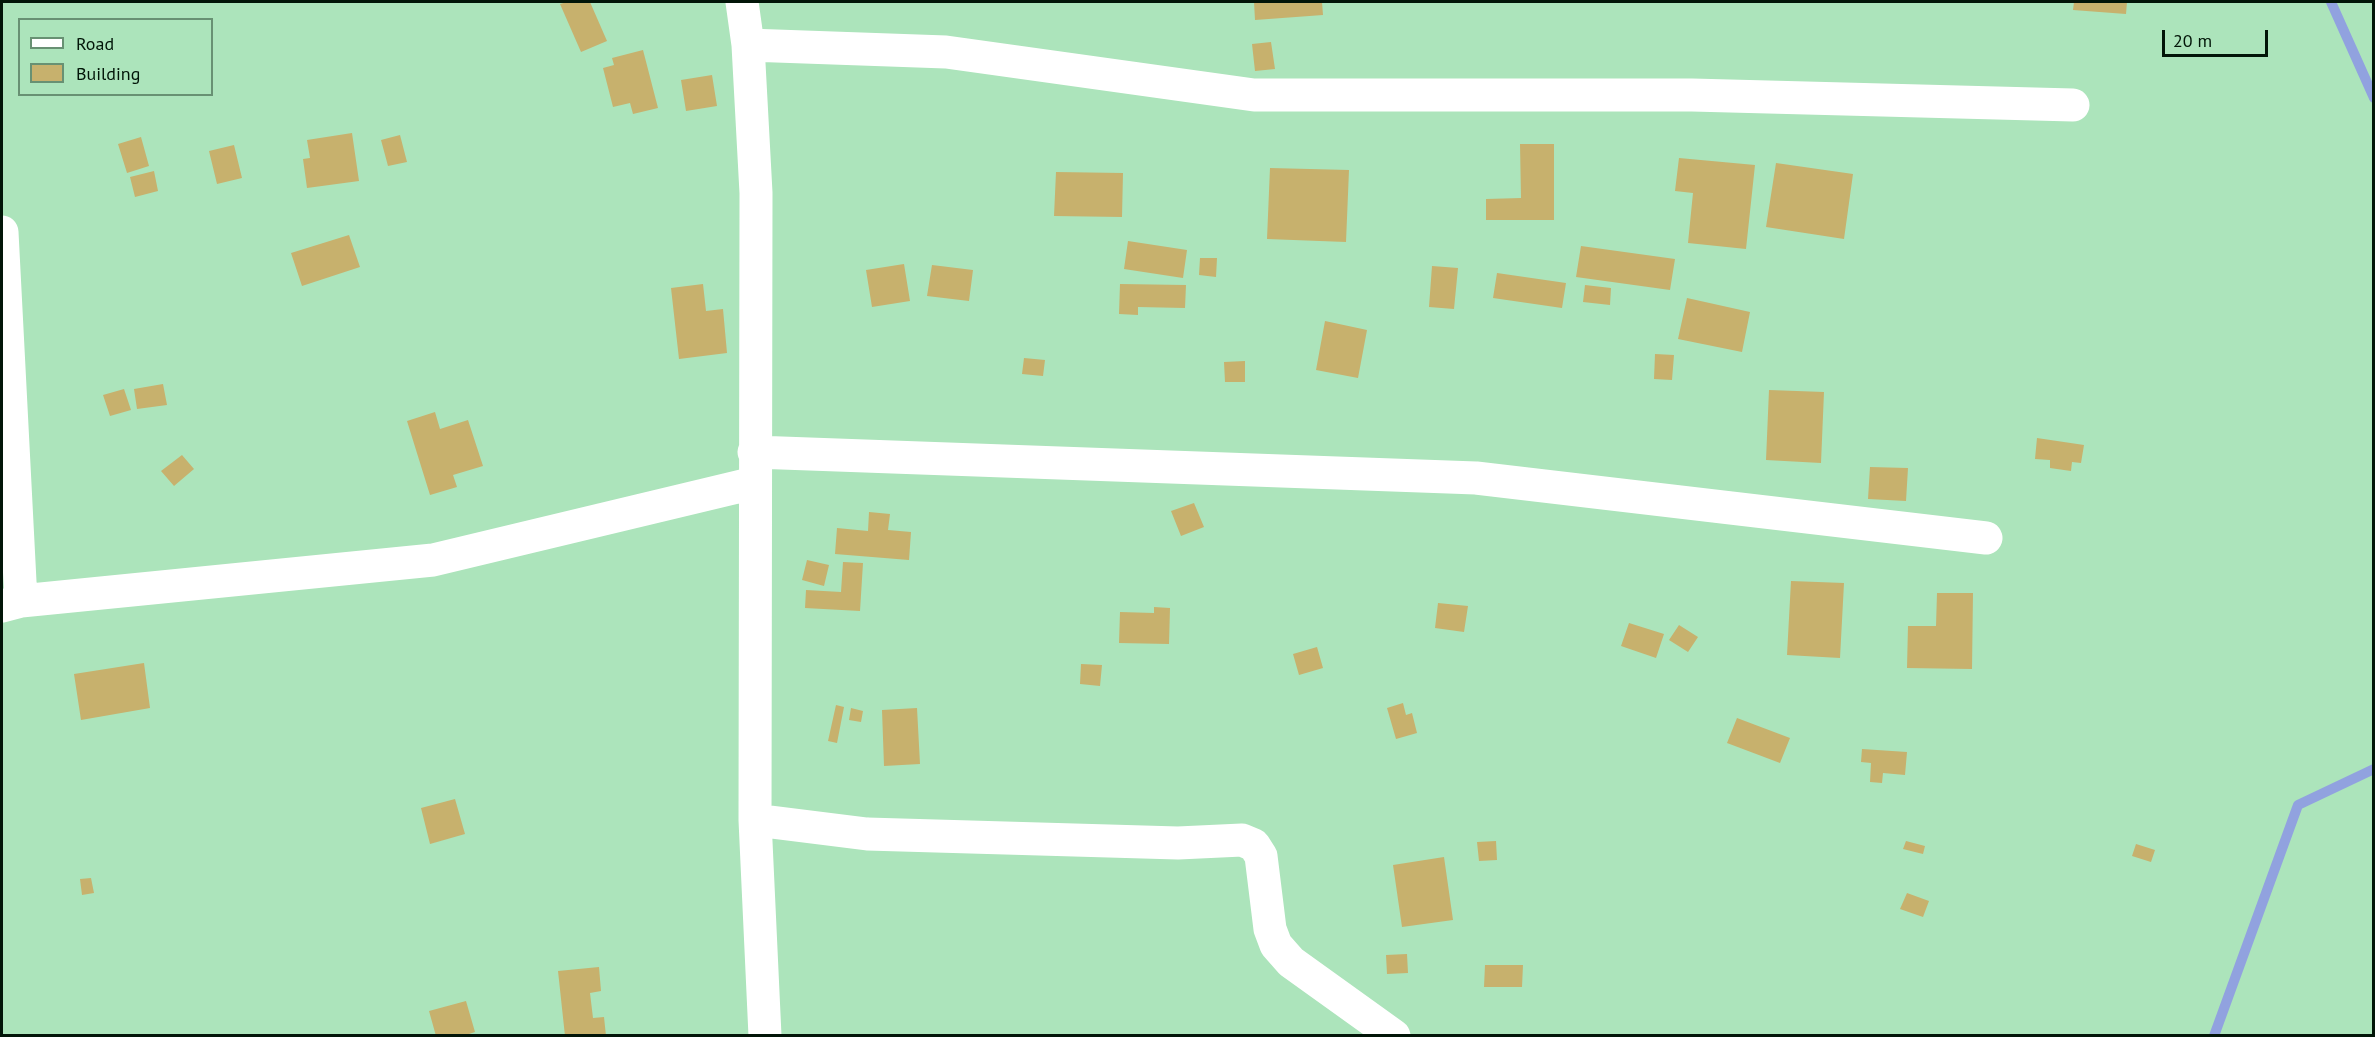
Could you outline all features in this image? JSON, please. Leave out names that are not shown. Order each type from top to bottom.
[{"type":"street","points":[[742,2],[748,45],[756,193],[755,820],[765,1035]]},
{"type":"street","points":[[748,45],[945,52],[1254,95],[1692,95],[2073,105]]},
{"type":"street","points":[[2,232],[11,604],[433,560],[754,468],[1476,478],[1986,538]]},
{"type":"street","points":[[755,820],[867,834],[1178,843],[1242,840],[1254,845],[1261,856],[1270,929],[1276,945],[1291,962],[1394,1035]]},
{"type":"building","points":[[590,2],[607,41],[581,52],[560,4]]},
{"type":"building","points":[[1254,2],[1322,2],[1323,15],[1255,20]]},
{"type":"building","points":[[2074,2],[2127,2],[2126,14],[2073,10]]},
{"type":"building","points":[[1271,42],[1275,69],[1255,71],[1252,44]]},
{"type":"building","points":[[643,50],[658,108],[633,114],[630,103],[613,107],[603,68],[614,65],[612,58]]},
{"type":"building","points":[[712,75],[717,106],[686,111],[681,80]]},
{"type":"building","points":[[352,133],[359,181],[307,188],[303,159],[310,158],[307,140]]},
{"type":"building","points":[[400,135],[407,162],[388,166],[381,140]]},
{"type":"building","points":[[141,137],[149,166],[127,173],[118,144]]},
{"type":"building","points":[[1520,144],[1554,144],[1554,220],[1486,220],[1486,199],[1521,198]]},
{"type":"building","points":[[234,145],[242,178],[217,184],[209,151]]},
{"type":"building","points":[[1679,158],[1755,165],[1746,249],[1688,243],[1693,193],[1675,191]]},
{"type":"building","points":[[1776,163],[1853,174],[1844,239],[1766,227]]},
{"type":"building","points":[[1270,168],[1349,170],[1346,242],[1267,239]]},
{"type":"building","points":[[154,171],[158,191],[135,197],[130,177]]},
{"type":"building","points":[[1056,172],[1123,173],[1122,217],[1054,216]]},
{"type":"building","points":[[349,235],[360,267],[302,286],[291,253]]},
{"type":"building","points":[[1128,241],[1187,250],[1183,278],[1124,269]]},
{"type":"building","points":[[1581,246],[1675,259],[1670,290],[1576,277]]},
{"type":"building","points":[[1200,258],[1217,258],[1216,277],[1199,275]]},
{"type":"building","points":[[904,264],[910,301],[872,307],[866,270]]},
{"type":"building","points":[[932,265],[973,270],[969,301],[927,296]]},
{"type":"building","points":[[1432,266],[1458,268],[1454,309],[1429,307]]},
{"type":"building","points":[[1497,273],[1566,283],[1562,308],[1493,298]]},
{"type":"building","points":[[703,284],[706,311],[723,309],[727,353],[679,359],[671,288]]},
{"type":"building","points":[[1120,284],[1186,285],[1185,308],[1138,307],[1138,315],[1119,314]]},
{"type":"building","points":[[1585,285],[1611,288],[1610,305],[1583,302]]},
{"type":"building","points":[[1687,298],[1750,312],[1742,352],[1678,339]]},
{"type":"building","points":[[1325,321],[1367,330],[1358,378],[1316,370]]},
{"type":"building","points":[[1655,354],[1674,355],[1672,380],[1654,379]]},
{"type":"building","points":[[1024,358],[1045,360],[1043,376],[1022,374]]},
{"type":"building","points":[[1245,361],[1245,382],[1225,382],[1224,362]]},
{"type":"building","points":[[163,384],[167,405],[137,409],[134,389]]},
{"type":"building","points":[[124,389],[131,410],[110,416],[103,395]]},
{"type":"building","points":[[1769,390],[1824,392],[1821,463],[1766,460]]},
{"type":"building","points":[[435,412],[440,429],[468,420],[483,466],[453,475],[457,487],[430,495],[407,421]]},
{"type":"building","points":[[2037,438],[2084,445],[2081,463],[2072,462],[2071,471],[2050,468],[2050,460],[2035,459]]},
{"type":"building","points":[[182,455],[194,469],[174,486],[161,471]]},
{"type":"building","points":[[1870,467],[1908,468],[1906,501],[1868,499]]},
{"type":"building","points":[[1194,503],[1204,527],[1181,536],[1171,511]]},
{"type":"building","points":[[869,512],[890,514],[888,530],[911,532],[909,560],[835,554],[837,528],[868,531]]},
{"type":"building","points":[[807,560],[829,565],[824,586],[802,580]]},
{"type":"building","points":[[843,562],[863,563],[860,611],[805,608],[806,590],[841,592]]},
{"type":"building","points":[[1791,581],[1844,583],[1840,658],[1787,655]]},
{"type":"building","points":[[1937,593],[1973,593],[1972,669],[1907,668],[1908,626],[1936,626]]},
{"type":"building","points":[[1438,603],[1468,606],[1464,632],[1435,628]]},
{"type":"building","points":[[1154,607],[1170,608],[1169,644],[1119,643],[1120,612],[1154,613]]},
{"type":"building","points":[[1629,623],[1664,634],[1656,658],[1621,646]]},
{"type":"building","points":[[1679,625],[1698,637],[1688,652],[1669,640]]},
{"type":"building","points":[[1317,647],[1323,668],[1299,675],[1293,654]]},
{"type":"building","points":[[144,663],[150,708],[81,720],[74,674]]},
{"type":"building","points":[[1081,664],[1102,665],[1100,686],[1080,684]]},
{"type":"building","points":[[1403,703],[1406,715],[1412,713],[1417,733],[1396,739],[1387,708]]},
{"type":"building","points":[[836,705],[844,707],[837,743],[828,741]]},
{"type":"building","points":[[851,708],[863,711],[861,722],[849,720]]},
{"type":"building","points":[[917,708],[920,764],[884,766],[882,710]]},
{"type":"building","points":[[1737,718],[1790,738],[1780,763],[1727,743]]},
{"type":"building","points":[[1862,749],[1907,752],[1905,775],[1883,773],[1882,783],[1870,782],[1871,763],[1861,762]]},
{"type":"building","points":[[455,799],[465,834],[430,844],[421,808]]},
{"type":"building","points":[[1496,841],[1497,860],[1479,861],[1477,842]]},
{"type":"building","points":[[1906,841],[1925,846],[1923,854],[1903,849]]},
{"type":"building","points":[[2136,844],[2155,850],[2151,862],[2132,856]]},
{"type":"building","points":[[1444,857],[1453,920],[1402,927],[1393,865]]},
{"type":"building","points":[[91,878],[94,893],[82,895],[80,879]]},
{"type":"building","points":[[1907,893],[1929,901],[1923,917],[1900,909]]},
{"type":"building","points":[[1407,954],[1408,973],[1387,974],[1386,955]]},
{"type":"building","points":[[1485,965],[1523,965],[1522,987],[1484,987]]},
{"type":"building","points":[[599,967],[601,991],[590,993],[593,1018],[604,1017],[606,1036],[565,1036],[558,971]]},
{"type":"building","points":[[466,1001],[475,1032],[463,1036],[436,1036],[429,1011]]},
{"type":"waterway","points":[[2331,2],[2374,98]]},
{"type":"waterway","points":[[2214,1036],[2298,805],[2374,769]]}]
